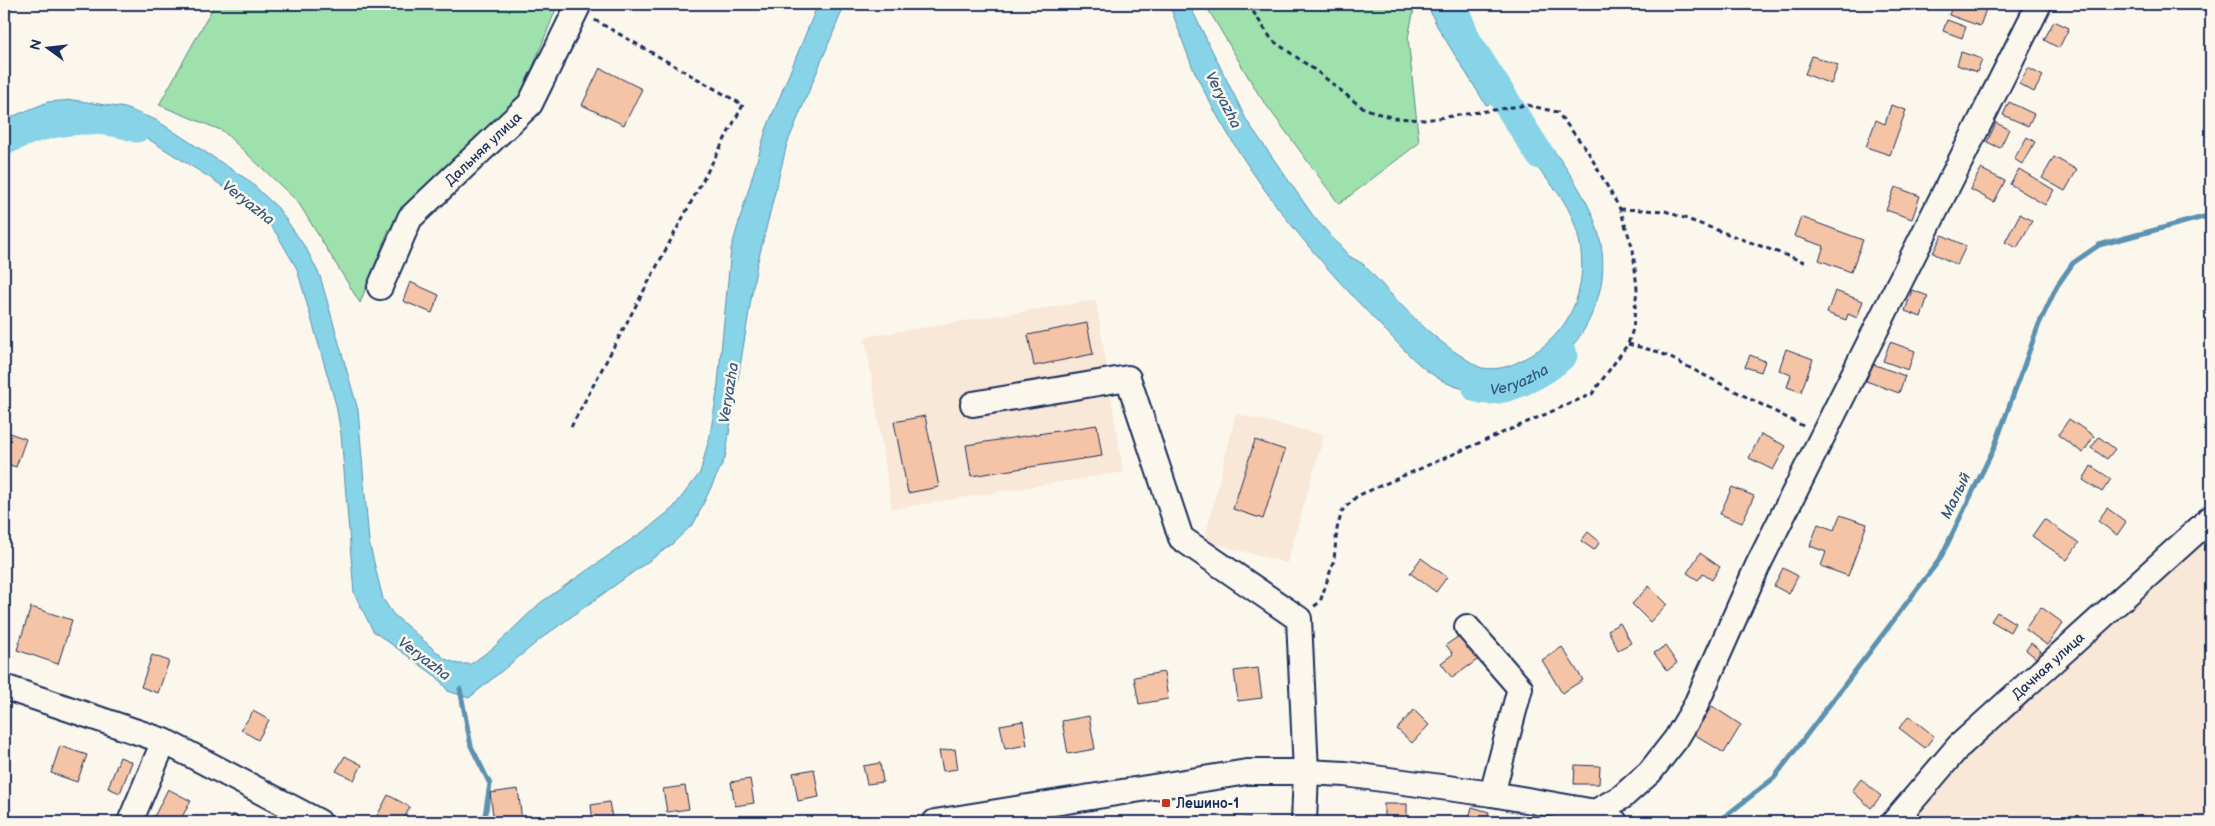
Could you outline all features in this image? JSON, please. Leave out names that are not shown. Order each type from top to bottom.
[{"type":"street","name":"Дальняя улица","points":[[380,287],[410,218],[530,104],[579,4]]},
{"type":"street","points":[[935,822],[1247,772],[1345,774],[1492,794],[1601,819],[1650,772],[1676,739],[1694,709],[1758,565],[2039,4]]},
{"type":"street","points":[[974,404],[1128,378],[1181,538],[1299,619],[1306,772],[1304,822]]},
{"type":"street","name":"Дачная улица","points":[[1894,822],[1958,748],[2211,518]]},
{"type":"street","points":[[1467,627],[1520,688],[1492,794]]},
{"type":"street","points":[[4,688],[164,741],[319,822]]},
{"type":"street","points":[[130,822],[164,741]]},
{"type":"path","points":[[571,427],[743,105],[594,20],[579,4]]},
{"type":"path","points":[[1248,4],[1272,40],[1319,73],[1360,106],[1394,118],[1425,120],[1527,105],[1557,112],[1587,150],[1620,209],[1632,249],[1637,289],[1633,329],[1628,344],[1592,394],[1357,496],[1342,511],[1337,529],[1334,560],[1320,602],[1299,619]]},
{"type":"path","points":[[1620,209],[1665,211],[1807,263]]},
{"type":"path","points":[[1628,344],[1659,352],[1823,436]]},
{"type":"shaded area","points":[[1096,300],[1123,472],[892,509],[865,337]]},
{"type":"shaded area","points":[[1236,414],[1324,435],[1287,563],[1204,541]]},
{"type":"shaded area","points":[[2211,534],[2211,822],[1913,822],[1966,757]]},
{"type":"green space","points":[[215,4],[558,4],[522,94],[389,229],[360,303],[298,202],[223,131],[159,105]]},
{"type":"green space","points":[[1205,4],[1415,4],[1408,38],[1419,143],[1339,204],[1259,95]]},
{"type":"water","points":[[818,4],[845,4],[787,144],[756,269],[725,458],[694,523],[671,545],[543,637],[469,698],[448,691],[437,677],[373,631],[354,593],[341,434],[336,405],[297,269],[278,236],[266,220],[250,205],[212,179],[137,132],[116,124],[94,120],[73,121],[31,129],[4,140],[4,120],[48,102],[73,100],[125,108],[156,120],[248,180],[278,208],[307,250],[320,276],[358,410],[369,542],[383,599],[393,614],[445,659],[458,664],[471,664],[493,648],[540,603],[651,526],[673,508],[700,473],[710,435],[717,393],[731,249],[766,130]]},
{"type":"water","points":[[1169,4],[1189,4],[1247,121],[1314,217],[1349,256],[1363,264],[1424,327],[1451,349],[1482,368],[1495,369],[1512,365],[1546,344],[1571,313],[1578,294],[1581,275],[1581,255],[1578,235],[1571,215],[1558,193],[1531,160],[1508,125],[1530,118],[1577,185],[1589,208],[1598,232],[1603,257],[1601,283],[1593,311],[1575,343],[1536,374],[1515,386],[1496,393],[1476,392],[1457,387],[1435,376],[1416,362],[1327,268],[1252,172],[1230,138],[1192,66]]},
{"type":"water","points":[[1427,4],[1464,4],[1459,11],[1476,32],[1510,98],[1486,105],[1437,26]]},
{"type":"building","points":[[1953,4],[1971,4],[1986,9],[1980,26],[1949,15]]},
{"type":"building","points":[[1947,20],[1966,27],[1962,38],[1943,31]]},
{"type":"building","points":[[2054,21],[2069,28],[2059,48],[2044,40]]},
{"type":"building","points":[[1961,52],[1982,59],[1977,72],[1957,65]]},
{"type":"building","points":[[1812,56],[1838,65],[1831,84],[1805,74]]},
{"type":"building","points":[[600,68],[642,89],[624,125],[582,105]]},
{"type":"building","points":[[2028,68],[2043,76],[2034,92],[2019,84]]},
{"type":"building","points":[[2009,102],[2034,114],[2028,126],[2003,115]]},
{"type":"building","points":[[1891,105],[1906,110],[1890,155],[1866,147],[1876,120],[1885,124]]},
{"type":"building","points":[[1996,123],[2009,129],[2000,148],[1987,142]]},
{"type":"building","points":[[2027,137],[2035,142],[2022,164],[2014,159]]},
{"type":"building","points":[[2054,157],[2077,170],[2065,191],[2042,178]]},
{"type":"building","points":[[1981,169],[2005,181],[1994,202],[1970,189]]},
{"type":"building","points":[[2019,169],[2054,190],[2045,205],[2010,184]]},
{"type":"building","points":[[1895,187],[1920,196],[1912,219],[1886,210]]},
{"type":"building","points":[[2020,214],[2032,221],[2017,248],[2005,242]]},
{"type":"building","points":[[1801,217],[1863,240],[1851,272],[1819,260],[1824,246],[1794,236]]},
{"type":"building","points":[[1942,235],[1966,246],[1957,265],[1933,253]]},
{"type":"building","points":[[410,282],[439,295],[432,313],[403,301]]},
{"type":"building","points":[[1912,290],[1928,296],[1921,317],[1905,311]]},
{"type":"building","points":[[1835,291],[1863,301],[1857,318],[1848,314],[1846,320],[1827,313]]},
{"type":"building","points":[[1087,323],[1093,354],[1034,366],[1028,335]]},
{"type":"building","points":[[1890,342],[1915,351],[1908,370],[1883,361]]},
{"type":"building","points":[[1786,349],[1813,359],[1801,392],[1787,387],[1791,375],[1779,370]]},
{"type":"building","points":[[1750,355],[1765,361],[1761,372],[1745,367]]},
{"type":"building","points":[[1873,364],[1905,376],[1899,393],[1866,381]]},
{"type":"building","points":[[925,416],[939,487],[908,493],[894,422]]},
{"type":"building","points":[[2069,419],[2094,436],[2083,453],[2058,435]]},
{"type":"building","points":[[1097,425],[1102,456],[971,476],[966,445]]},
{"type":"building","points":[[4,431],[26,439],[16,467],[4,463]]},
{"type":"building","points":[[1761,434],[1786,446],[1773,470],[1749,458]]},
{"type":"building","points":[[2099,437],[2115,449],[2107,459],[2091,448]]},
{"type":"building","points":[[1255,440],[1285,450],[1263,519],[1233,509]]},
{"type":"building","points":[[2091,466],[2111,479],[2102,492],[2083,480]]},
{"type":"building","points":[[1732,487],[1754,496],[1742,523],[1720,514]]},
{"type":"building","points":[[2107,508],[2126,522],[2117,535],[2098,521]]},
{"type":"building","points":[[1840,515],[1867,524],[1848,576],[1821,566],[1826,552],[1810,546],[1818,524],[1834,530]]},
{"type":"building","points":[[2044,519],[2079,543],[2067,560],[2032,536]]},
{"type":"building","points":[[1588,532],[1600,542],[1594,550],[1581,541]]},
{"type":"building","points":[[1700,553],[1720,567],[1712,580],[1703,574],[1698,580],[1687,573]]},
{"type":"building","points":[[1421,558],[1447,577],[1436,592],[1410,573]]},
{"type":"building","points":[[1783,568],[1798,576],[1789,594],[1774,586]]},
{"type":"building","points":[[1649,586],[1667,604],[1650,622],[1632,604]]},
{"type":"building","points":[[31,607],[72,620],[58,664],[17,650]]},
{"type":"building","points":[[2041,607],[2063,623],[2047,645],[2025,629]]},
{"type":"building","points":[[1997,612],[2015,623],[2010,632],[1991,621]]},
{"type":"building","points":[[1620,623],[1631,643],[1618,650],[1608,630]]},
{"type":"building","points":[[1462,634],[1480,658],[1452,678],[1441,663],[1453,654],[1446,645]]},
{"type":"building","points":[[2031,643],[2041,651],[2036,658],[2026,650]]},
{"type":"building","points":[[1665,646],[1677,663],[1667,671],[1654,653]]},
{"type":"building","points":[[1562,647],[1583,680],[1562,693],[1542,660]]},
{"type":"building","points":[[152,655],[169,661],[158,693],[141,687]]},
{"type":"building","points":[[1258,668],[1262,698],[1238,701],[1234,671]]},
{"type":"building","points":[[1164,672],[1168,699],[1139,704],[1134,677]]},
{"type":"building","points":[[1712,706],[1741,725],[1724,753],[1694,734]]},
{"type":"building","points":[[1414,710],[1429,725],[1412,743],[1397,729]]},
{"type":"building","points":[[253,711],[269,720],[258,740],[241,730]]},
{"type":"building","points":[[1089,716],[1095,749],[1068,754],[1062,721]]},
{"type":"building","points":[[1909,716],[1934,736],[1925,748],[1899,728]]},
{"type":"building","points":[[1023,721],[1027,745],[1005,749],[1000,725]]},
{"type":"building","points":[[4,723],[9,724],[4,741]]},
{"type":"building","points":[[60,746],[87,755],[77,782],[51,773]]},
{"type":"building","points":[[955,749],[958,769],[943,771],[939,751]]},
{"type":"building","points":[[345,756],[362,765],[354,780],[336,771]]},
{"type":"building","points":[[120,757],[132,762],[120,793],[108,788]]},
{"type":"building","points":[[880,763],[883,782],[867,784],[863,766]]},
{"type":"building","points":[[1575,765],[1600,766],[1599,784],[1574,784]]},
{"type":"building","points":[[814,769],[819,797],[798,801],[793,773]]},
{"type":"building","points":[[750,779],[754,803],[735,806],[731,782]]},
{"type":"building","points":[[1861,779],[1881,796],[1871,808],[1852,791]]},
{"type":"building","points":[[685,786],[689,809],[667,812],[663,789]]},
{"type":"building","points":[[168,789],[191,801],[179,822],[160,822],[153,819]]},
{"type":"building","points":[[518,789],[522,820],[494,822],[490,793]]},
{"type":"building","points":[[388,795],[410,807],[402,822],[388,822],[377,816]]},
{"type":"building","points":[[609,802],[613,822],[593,822],[591,805]]},
{"type":"building","points":[[1384,804],[1407,804],[1407,822],[1384,822]]},
{"type":"building","points":[[1472,807],[1489,812],[1486,822],[1468,822]]},
{"type":"building","points":[[233,814],[245,821],[229,822]]},
{"type":"building","points":[[1250,818],[1250,822],[1231,821]]},
{"type":"building","points":[[1539,818],[1553,822],[1538,822]]},
{"type":"waterway","name":"Veryazha","points":[[1452,4],[1467,41],[1540,155]]},
{"type":"waterway","name":"Veryazha","points":[[4,141],[36,128],[69,121],[104,121],[121,123],[137,128]]},
{"type":"waterway","name":"Малый","points":[[1718,822],[1774,778],[1940,559],[1994,448],[2039,324],[2057,286],[2073,263],[2099,245],[2211,215]]},
{"type":"waterway","name":"Veryazha","points":[[1477,388],[1487,390],[1510,386],[1546,369],[1563,355]]},
{"type":"waterway","points":[[460,689],[471,746],[490,784],[484,822]]},
{"type":"place","name":"Лешино-1","points":[[1166,803]]}]
